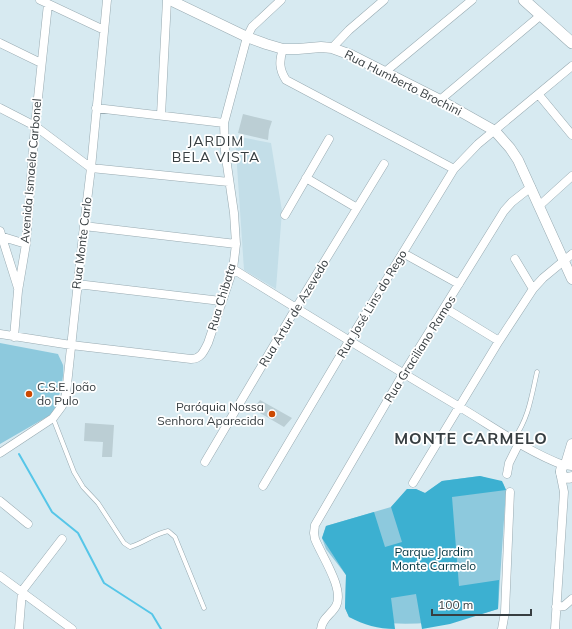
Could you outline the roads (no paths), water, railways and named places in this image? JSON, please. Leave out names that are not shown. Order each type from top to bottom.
[{"type":"main road","points":[[524,0],[572,43]]},
{"type":"street","points":[[40,0],[104,30]]},
{"type":"street","name":"Rua Monte Carlo","points":[[0,453],[53,418],[62,406],[66,394],[108,0]]},
{"type":"street","points":[[161,115],[169,0]]},
{"type":"street","name":"Rua Humberto Brochini","points":[[169,0],[247,37],[266,44],[283,49],[321,47],[332,48],[352,55],[440,100],[495,131],[518,160],[572,279]]},
{"type":"street","name":"Rua Chibata","points":[[71,345],[191,359],[198,358],[208,343],[232,269],[236,244],[224,123],[247,37],[252,26],[281,0]]},
{"type":"street","points":[[332,48],[349,30],[384,0]]},
{"type":"street","points":[[385,72],[472,0]]},
{"type":"street","name":"Avenida Ismaela Carbonel","points":[[14,337],[18,291],[26,244],[35,126],[48,4]]},
{"type":"street","points":[[440,100],[541,15]]},
{"type":"street","points":[[0,43],[41,63]]},
{"type":"street","points":[[283,49],[280,67],[281,73],[286,80],[454,170]]},
{"type":"street","name":"Rua José Lins do Rego","points":[[263,486],[349,341],[454,170],[478,144],[539,95],[572,66]]},
{"type":"street","points":[[539,95],[572,135]]},
{"type":"street","points":[[0,108],[35,126],[91,168],[229,182]]},
{"type":"street","points":[[96,108],[224,123]]},
{"type":"street","points":[[285,215],[329,139]]},
{"type":"street","name":"Rua Artur de Azevedo","points":[[205,462],[296,308],[384,164]]},
{"type":"street","points":[[539,206],[572,176]]},
{"type":"street","points":[[306,178],[357,208]]},
{"type":"street","name":"Rua Graciliano Ramos","points":[[321,629],[325,618],[336,606],[338,596],[336,584],[315,539],[315,526],[403,374],[504,211],[512,202],[531,187]]},
{"type":"street","points":[[84,226],[236,244]]},
{"type":"street","points":[[1,235],[26,244]]},
{"type":"street","points":[[1,235],[18,291]]},
{"type":"street","points":[[403,253],[459,284]]},
{"type":"street","points":[[412,482],[533,289],[543,278],[572,254]]},
{"type":"street","points":[[515,259],[533,289]]},
{"type":"street","points":[[232,269],[403,374],[568,470]]},
{"type":"street","points":[[78,284],[221,301]]},
{"type":"street","points":[[445,308],[499,342]]},
{"type":"street","points":[[0,334],[71,345]]},
{"type":"street","points":[[507,474],[509,463],[517,441]]},
{"type":"street","points":[[555,629],[564,492],[572,444]]},
{"type":"street","points":[[502,629],[505,612],[510,492]]},
{"type":"street","points":[[0,501],[28,524]]},
{"type":"street","points":[[20,629],[22,591],[62,539]]},
{"type":"street","points":[[0,576],[72,629]]},
{"type":"street","points":[[556,607],[564,606],[572,599]]},
{"type":"lane","points":[[517,441],[527,416],[537,372]]},
{"type":"lane","points":[[53,418],[74,472],[83,487],[98,503],[124,543],[130,547],[138,545],[159,533],[168,531],[175,537],[204,608]]},
{"type":"waterway","points":[[19,454],[52,512],[78,533],[104,583],[152,614],[161,629]]},
{"type":"place","name":"C.S.E. João do Pulo","points":[[29,394]]},
{"type":"place","name":"Paróquia Nossa Senhora Aparecida","points":[[272,414]]},
{"type":"district","name":"JARDIM BELA VISTA","points":[[216,150]]},
{"type":"district","name":"MONTE CARMELO","points":[[471,438]]},
{"type":"park label","name":"Parque Jardim Monte Carmelo","points":[[434,559]]}]
